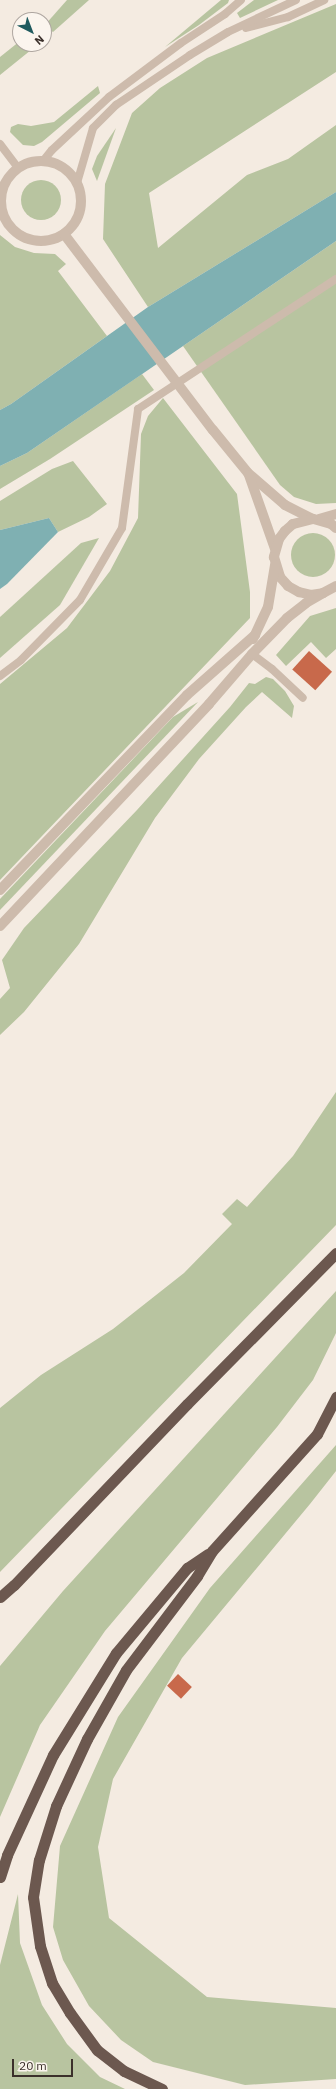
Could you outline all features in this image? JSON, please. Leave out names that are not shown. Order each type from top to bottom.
[{"type":"highway","points":[[0,1597],[14,1585],[187,1404],[336,1253]]},
{"type":"highway","points":[[162,2089],[124,2071],[97,2050],[70,2013],[52,1983],[40,1946],[33,1897],[39,1860],[56,1806],[87,1739],[126,1670],[197,1576],[212,1551],[318,1434],[336,1397]]},
{"type":"highway","points":[[0,1877],[7,1854],[53,1755],[116,1653],[187,1568],[212,1551]]},
{"type":"highway","points":[[0,1607],[14,1585]]},
{"type":"street","points":[[43,161],[63,167],[77,183],[81,193],[81,205],[78,216],[72,226],[64,234],[52,240],[39,241],[26,239],[15,232],[7,222],[1,210],[1,198],[4,186],[10,176],[18,168],[30,162],[43,161]]},
{"type":"street","points":[[64,234],[213,430],[248,473],[286,505],[336,528]]},
{"type":"street","points":[[238,668],[268,607],[275,565],[275,549],[248,473]]},
{"type":"street","points":[[275,549],[285,530],[293,524],[336,514]]},
{"type":"street","points":[[275,565],[280,577],[288,586],[299,592],[311,594],[323,593]]},
{"type":"street","points":[[0,926],[209,704],[238,668],[287,618],[306,603],[336,586]]},
{"type":"street","points":[[0,890],[187,695],[255,635]]},
{"type":"lane","points":[[43,161],[52,150],[109,97],[181,43],[226,14],[241,0]]},
{"type":"lane","points":[[77,183],[93,128],[116,105],[190,55],[228,32],[296,0]]},
{"type":"lane","points":[[228,32],[288,17],[324,0]]},
{"type":"lane","points":[[0,144],[18,168]]},
{"type":"lane","points":[[0,676],[21,660],[80,600],[122,528],[138,409],[336,279]]},
{"type":"lane","points":[[252,654],[272,669],[304,698]]},
{"type":"green space","points":[[67,0],[89,0],[53,32],[52,17]]},
{"type":"green space","points":[[221,0],[229,0],[228,3],[199,25],[165,47]]},
{"type":"green space","points":[[254,0],[278,0],[240,18],[237,13]]},
{"type":"green space","points":[[336,4],[336,72],[149,193],[158,248],[247,175],[288,159],[336,125],[336,192],[148,307],[103,239],[105,184],[132,113],[160,88],[207,58]]},
{"type":"green space","points":[[12,47],[12,52],[29,52],[0,75],[0,57]]},
{"type":"green space","points":[[98,86],[100,93],[42,142],[34,146],[23,145],[10,132],[11,127],[18,124],[31,126],[54,122]]},
{"type":"green space","points":[[116,128],[97,181],[92,169],[97,156]]},
{"type":"green space","points":[[45,180],[52,183],[58,189],[61,200],[60,208],[52,217],[45,220],[37,220],[30,217],[22,208],[21,196],[24,189],[33,181]]},
{"type":"green space","points":[[0,235],[15,247],[34,253],[55,254],[66,264],[58,271],[107,336],[11,404],[0,410]]},
{"type":"green space","points":[[336,241],[336,503],[316,504],[294,497],[280,485],[183,346]]},
{"type":"green space","points":[[142,374],[154,390],[50,459],[0,489],[0,466],[27,453]]},
{"type":"green space","points":[[163,398],[237,494],[250,592],[250,618],[0,880],[0,684],[67,628],[110,571],[138,518],[141,434],[148,416]]},
{"type":"green space","points":[[73,461],[107,504],[89,517],[58,532],[49,518],[0,530],[0,501],[52,469]]},
{"type":"green space","points":[[309,533],[317,533],[329,539],[335,551],[335,559],[329,571],[317,577],[309,577],[297,571],[291,559],[291,551],[297,539]]},
{"type":"green space","points":[[99,538],[60,605],[0,658],[0,617],[81,543]]},
{"type":"green space","points":[[336,608],[336,649],[326,658],[311,642],[286,666],[276,655],[310,616]]},
{"type":"green space","points":[[266,677],[273,679],[285,691],[294,706],[292,718],[262,692],[246,707],[199,759],[155,818],[79,944],[24,1012],[0,1035],[0,999],[10,988],[2,960],[24,928],[137,810],[230,707],[249,683],[255,684]]},
{"type":"green space","points":[[198,702],[0,910],[0,899],[173,717]]},
{"type":"green space","points":[[336,1092],[336,1225],[0,1572],[0,1408],[41,1375],[113,1329],[184,1273],[232,1224],[222,1214],[237,1199],[247,1207],[293,1156]]},
{"type":"green space","points":[[336,1291],[336,1333],[313,1380],[277,1427],[105,1631],[40,1725],[0,1817],[0,1666],[63,1591]]},
{"type":"green space","points":[[336,1445],[336,1471],[182,1658],[113,1779],[98,1847],[109,1918],[207,1997],[336,2008],[336,2079],[245,2085],[153,2062],[121,2040],[89,2006],[63,1960],[53,1927],[60,1846],[118,1717],[210,1588]]},
{"type":"green space","points":[[18,1894],[20,1943],[42,2005],[67,2044],[100,2077],[125,2089],[0,2089],[0,1965]]},
{"type":"water","points":[[336,192],[336,241],[27,453],[0,466],[0,410],[11,404],[148,307]]},
{"type":"water","points":[[49,518],[58,532],[7,584],[0,589],[0,530]]},
{"type":"building","points":[[309,651],[332,672],[315,690],[292,670]]},
{"type":"building","points":[[178,1674],[192,1687],[181,1699],[167,1686]]}]
